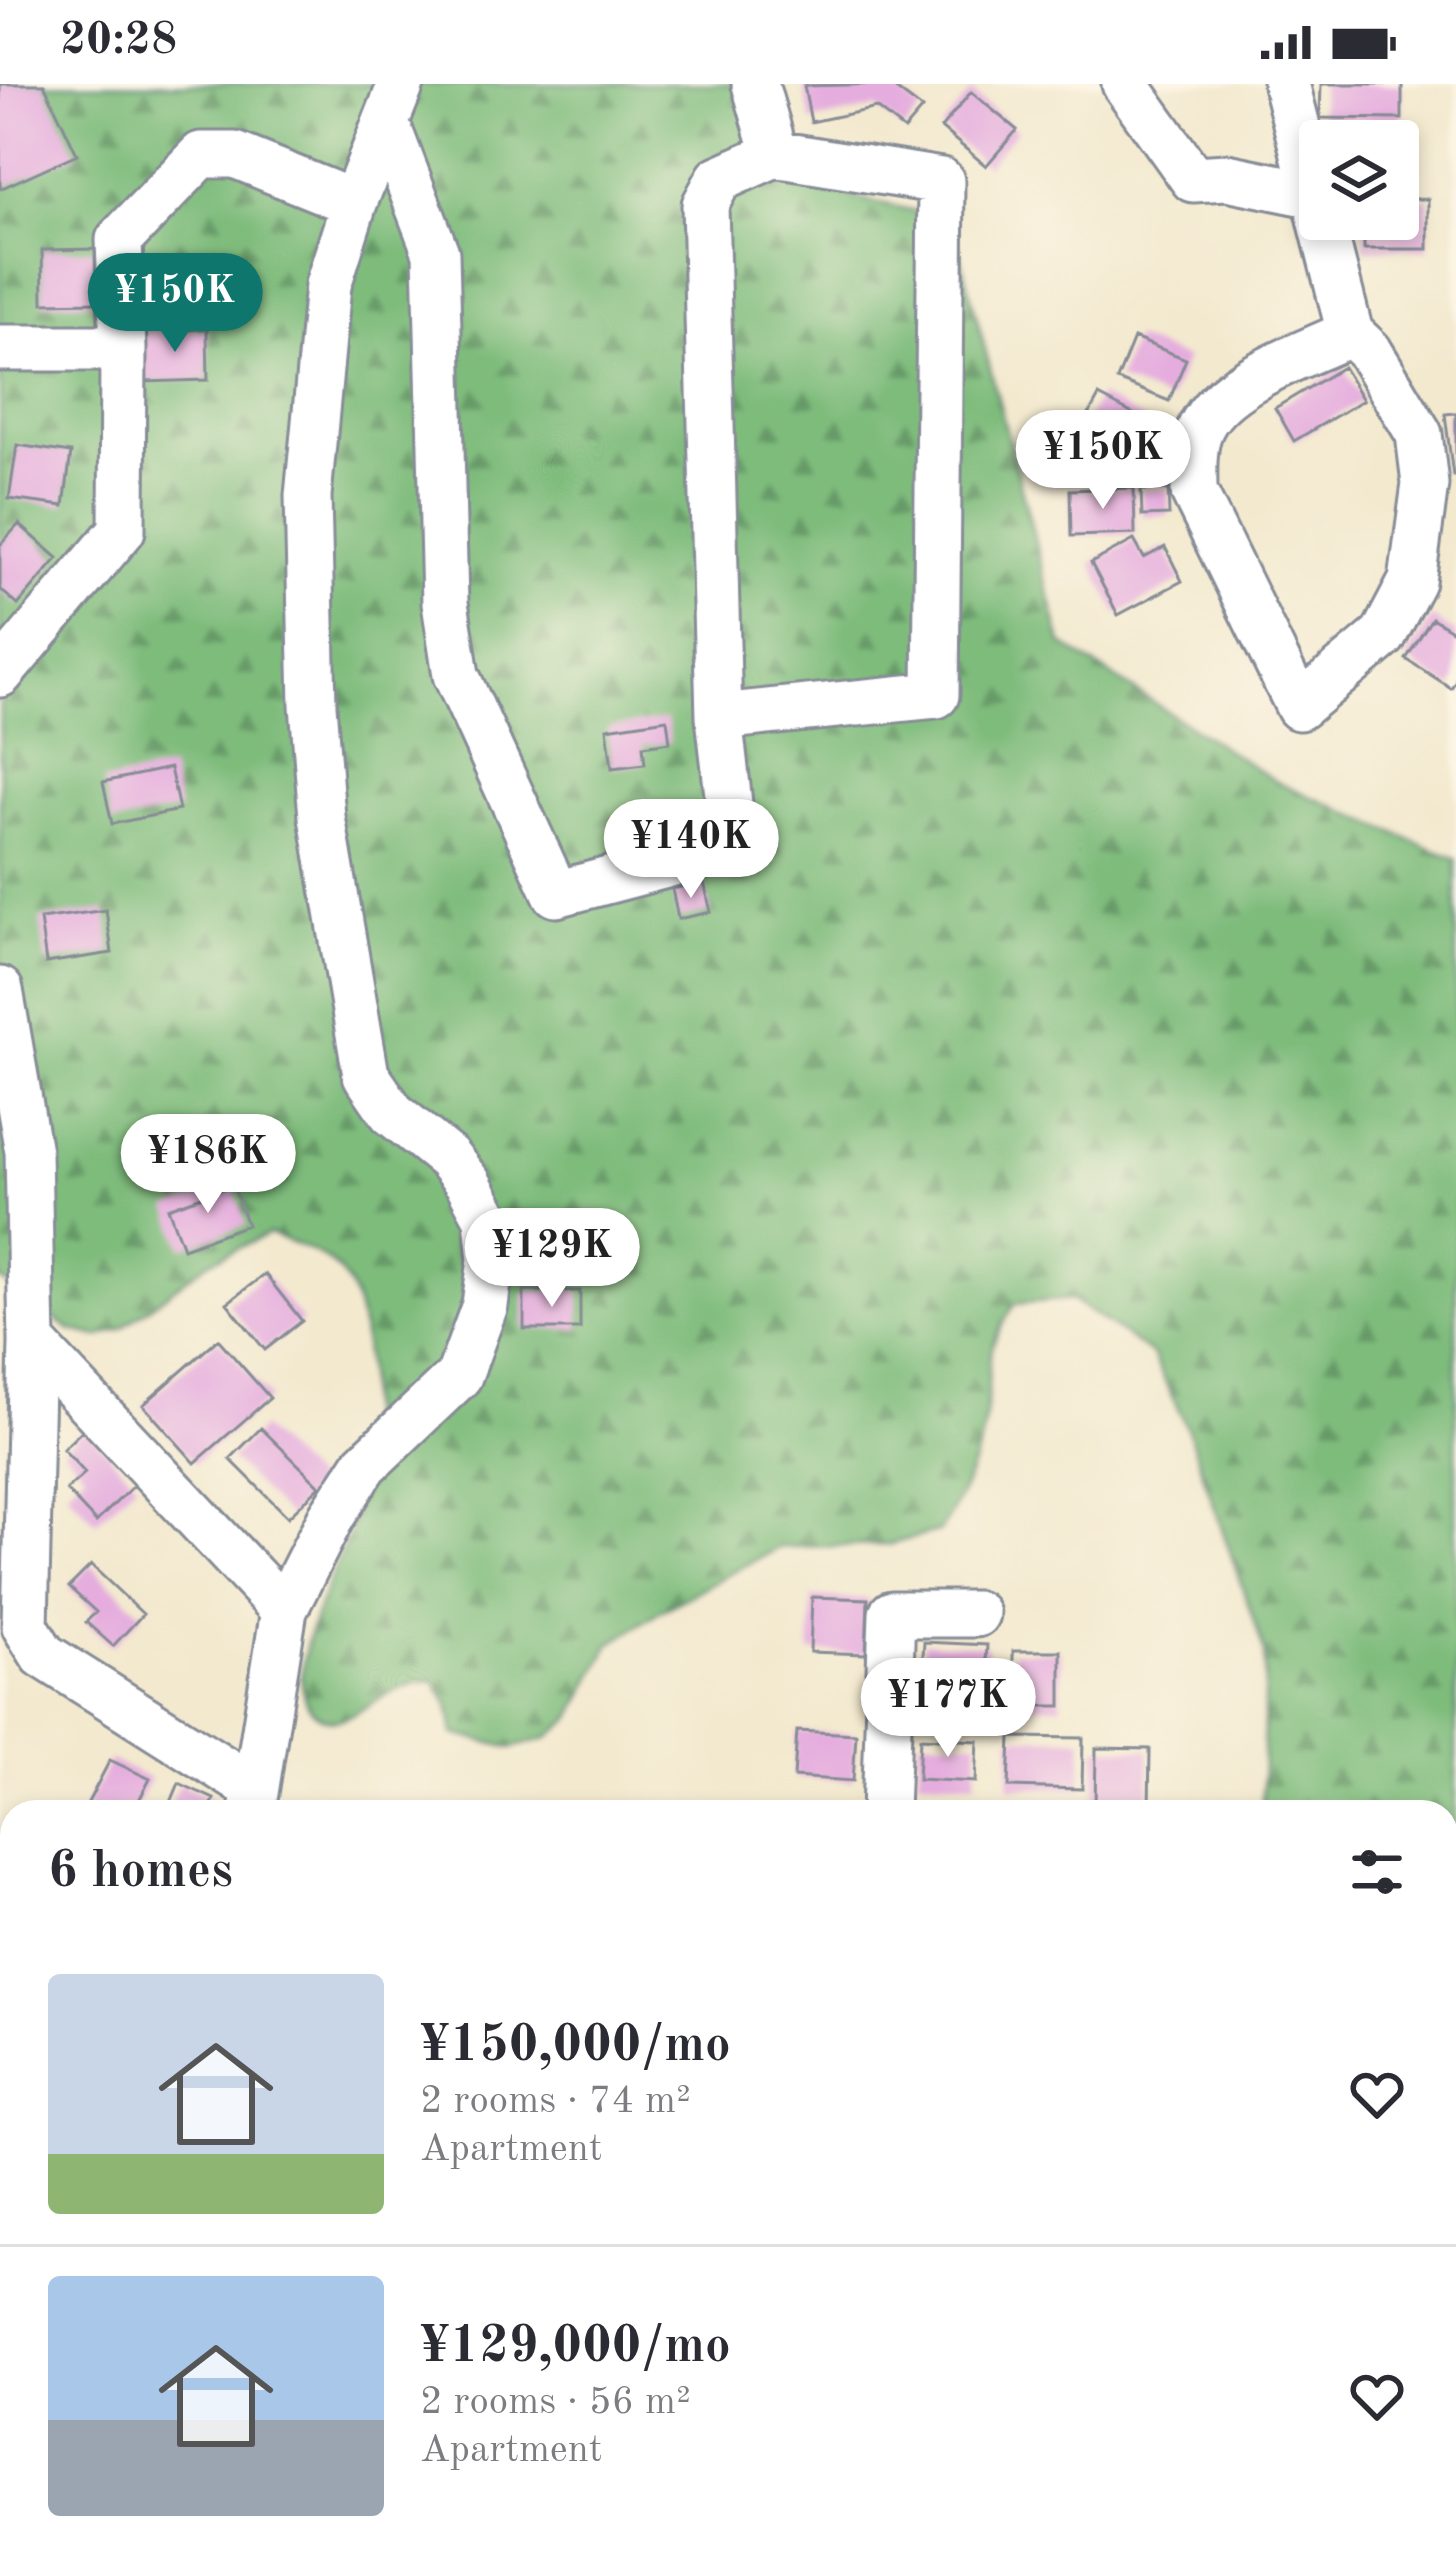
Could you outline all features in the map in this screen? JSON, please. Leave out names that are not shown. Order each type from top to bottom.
[{"type":"street","points":[[755,84],[775,154]]},
{"type":"street","points":[[1125,84],[1193,179],[1227,177],[1299,203]]},
{"type":"street","points":[[1286,84],[1299,134]]},
{"type":"street","points":[[393,103],[436,253],[445,602],[456,675],[556,894],[734,847],[719,717],[705,206],[719,179],[775,154],[941,181],[936,695],[719,717]]},
{"type":"street","points":[[0,990],[28,1152],[32,1342],[25,1626],[43,1655],[252,1800],[284,1610],[331,1517],[365,1465],[459,1376],[485,1305],[490,1260],[487,1219],[468,1183],[448,1158],[392,1113],[366,1075],[322,817],[308,496],[328,285],[393,103]]},
{"type":"street","points":[[0,674],[122,530],[119,241],[201,155],[235,155],[354,203]]},
{"type":"street","points":[[1327,240],[1350,333],[1369,351],[1419,434],[1422,504],[1412,580],[1383,636],[1299,707],[1194,493],[1195,455],[1202,426],[1232,393],[1350,333]]},
{"type":"street","points":[[0,347],[123,348]]},
{"type":"street","points":[[32,1342],[284,1610]]},
{"type":"street","points":[[885,1800],[892,1614],[976,1614]]},
{"type":"green space","points":[[0,84],[734,84],[774,179],[951,219],[1062,644],[1277,782],[1456,859],[1456,1800],[1262,1800],[1265,1653],[1188,1430],[1152,1354],[1070,1299],[1015,1304],[1003,1323],[992,1349],[985,1419],[974,1463],[940,1531],[887,1545],[780,1547],[661,1610],[610,1644],[571,1719],[548,1738],[512,1748],[454,1734],[449,1704],[434,1681],[400,1688],[356,1713],[330,1720],[318,1715],[305,1699],[306,1648],[355,1516],[364,1462],[367,1391],[361,1322],[353,1294],[334,1266],[308,1249],[269,1234],[208,1262],[121,1329],[98,1337],[70,1330],[0,1279]]},
{"type":"building","points":[[0,84],[44,84],[77,154],[0,189]]},
{"type":"building","points":[[889,84],[922,109],[904,130],[876,108],[811,122],[804,86]]},
{"type":"building","points":[[1321,84],[1402,84],[1402,119],[1320,118]]},
{"type":"building","points":[[971,92],[1017,130],[986,166],[941,128]]},
{"type":"building","points":[[1419,199],[1428,199],[1428,249],[1364,249],[1364,240],[1419,240]]},
{"type":"building","points":[[95,249],[96,302],[43,303],[42,250]]},
{"type":"building","points":[[207,329],[208,380],[144,382],[142,331]]},
{"type":"building","points":[[1134,338],[1186,359],[1169,401],[1117,380]]},
{"type":"building","points":[[1343,367],[1363,400],[1294,441],[1275,408]]},
{"type":"building","points":[[1099,396],[1150,423],[1132,459],[1080,431]]},
{"type":"building","points":[[1456,413],[1456,476],[1453,476],[1445,414]]},
{"type":"building","points":[[17,445],[71,453],[64,506],[9,499]]},
{"type":"building","points":[[1134,488],[1135,534],[1071,536],[1070,490]]},
{"type":"building","points":[[1168,489],[1169,515],[1142,516],[1141,490]]},
{"type":"building","points":[[19,524],[58,558],[18,605],[0,589],[0,545]]},
{"type":"building","points":[[1134,540],[1144,558],[1165,547],[1182,581],[1118,615],[1091,563]]},
{"type":"building","points":[[1432,618],[1456,633],[1456,680],[1451,688],[1406,659]]},
{"type":"building","points":[[667,719],[670,742],[643,746],[645,764],[612,768],[607,728]]},
{"type":"building","points":[[170,768],[179,810],[112,824],[103,782]]},
{"type":"building","points":[[704,882],[711,912],[678,919],[672,889]]},
{"type":"building","points":[[106,910],[112,953],[46,963],[40,919]]},
{"type":"building","points":[[233,1185],[247,1225],[183,1248],[168,1208]]},
{"type":"building","points":[[265,1274],[302,1321],[265,1350],[227,1303]]},
{"type":"building","points":[[524,1291],[580,1291],[580,1329],[524,1329]]},
{"type":"building","points":[[218,1339],[270,1398],[195,1463],[143,1405]]},
{"type":"building","points":[[85,1428],[136,1483],[96,1522],[66,1490],[85,1473],[63,1449]]},
{"type":"building","points":[[261,1428],[320,1486],[288,1517],[230,1459]]},
{"type":"building","points":[[91,1565],[143,1614],[113,1646],[86,1622],[96,1612],[69,1587]]},
{"type":"building","points":[[812,1597],[868,1599],[866,1654],[810,1652]]},
{"type":"building","points":[[924,1642],[987,1645],[985,1685],[921,1682]]},
{"type":"building","points":[[1013,1651],[1061,1651],[1061,1706],[1013,1706]]},
{"type":"building","points":[[797,1731],[856,1734],[853,1781],[794,1777]]},
{"type":"building","points":[[1011,1737],[1083,1738],[1082,1789],[1009,1787]]},
{"type":"building","points":[[920,1738],[978,1741],[976,1782],[918,1779]]},
{"type":"building","points":[[1096,1748],[1150,1749],[1149,1800],[1095,1800]]},
{"type":"building","points":[[110,1760],[150,1779],[139,1800],[89,1800]]},
{"type":"building","points":[[179,1783],[214,1799],[214,1800],[172,1800]]}]
